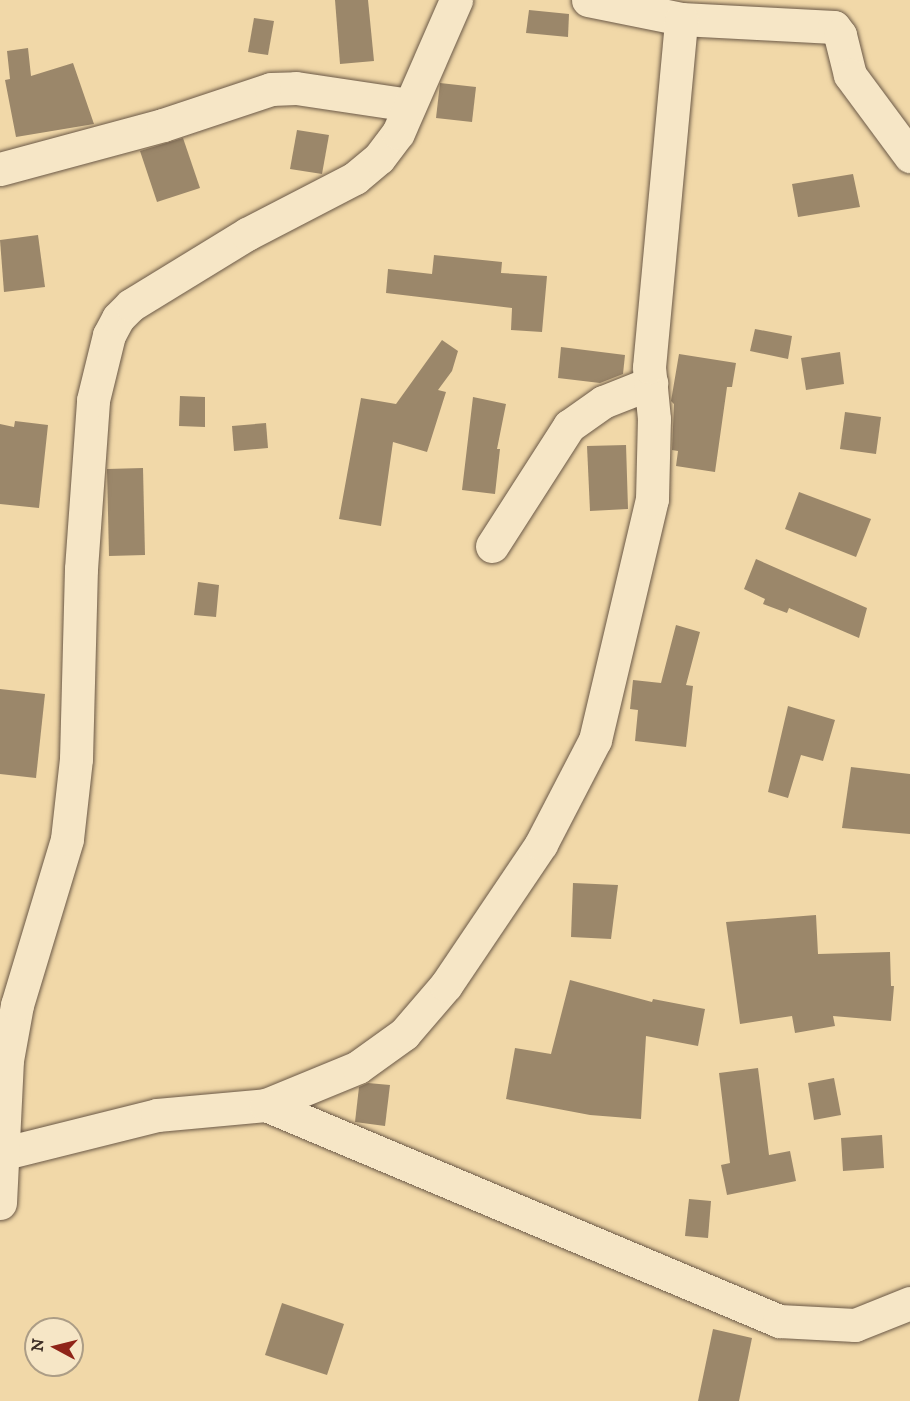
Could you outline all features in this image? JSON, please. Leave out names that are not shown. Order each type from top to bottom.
[{"type":"street","points":[[0,1203],[5,1154],[8,1060],[16,1005],[67,838],[76,759],[81,569],[93,400],[109,335],[118,318],[131,305],[247,234],[355,178],[398,133],[456,0]]},
{"type":"street","points":[[588,0],[681,19],[834,27],[840,35],[850,75],[910,156]]},
{"type":"street","points":[[5,1154],[157,1115],[266,1105],[358,1067],[404,1034],[446,985],[535,853],[595,740],[652,499],[651,383],[681,19]]},
{"type":"street","points":[[0,169],[163,125],[271,89],[296,88],[410,105]]},
{"type":"street","points":[[492,546],[569,426],[603,402],[651,383]]},
{"type":"street","points":[[266,1105],[779,1321],[855,1325],[910,1303]]},
{"type":"building","points":[[335,0],[368,0],[374,61],[340,64]]},
{"type":"building","points":[[529,10],[569,14],[568,37],[526,33]]},
{"type":"building","points":[[254,18],[274,21],[268,55],[248,52]]},
{"type":"building","points":[[28,48],[31,76],[73,63],[94,124],[16,137],[5,80],[10,79],[7,51]]},
{"type":"building","points":[[440,83],[476,87],[472,122],[436,118]]},
{"type":"building","points":[[297,130],[329,135],[322,174],[290,169]]},
{"type":"building","points":[[183,138],[200,188],[157,202],[140,151]]},
{"type":"building","points":[[853,174],[860,207],[798,217],[792,184]]},
{"type":"building","points":[[38,235],[45,287],[4,292],[0,240]]},
{"type":"building","points":[[434,255],[502,262],[501,273],[547,276],[542,332],[511,330],[512,308],[386,293],[388,269],[432,274]]},
{"type":"building","points":[[755,329],[792,336],[788,359],[750,351]]},
{"type":"building","points":[[442,340],[458,351],[452,371],[438,390],[446,392],[427,452],[393,442],[381,526],[339,519],[361,398],[396,404]]},
{"type":"building","points":[[561,347],[625,355],[623,374],[600,383],[558,378]]},
{"type":"building","points":[[840,352],[844,384],[806,390],[801,358]]},
{"type":"building","points":[[679,354],[736,363],[732,387],[727,387],[715,472],[676,466],[678,451],[672,450],[674,404],[671,401]]},
{"type":"building","points":[[180,396],[205,397],[205,427],[179,426]]},
{"type":"building","points":[[473,397],[506,404],[497,449],[500,449],[495,494],[462,490]]},
{"type":"building","points":[[845,412],[881,417],[876,454],[840,449]]},
{"type":"building","points":[[15,421],[48,425],[39,508],[0,504],[0,424],[14,427]]},
{"type":"building","points":[[266,423],[268,448],[234,451],[232,426]]},
{"type":"building","points":[[626,445],[628,509],[590,511],[587,446]]},
{"type":"building","points":[[143,468],[145,555],[109,556],[107,469]]},
{"type":"building","points":[[799,492],[871,519],[856,557],[785,529]]},
{"type":"building","points":[[756,559],[867,608],[859,638],[789,608],[787,613],[763,604],[765,599],[744,589]]},
{"type":"building","points":[[198,582],[219,585],[216,617],[194,615]]},
{"type":"building","points":[[676,625],[700,632],[686,685],[693,686],[686,747],[635,741],[638,710],[630,709],[633,680],[661,683]]},
{"type":"building","points":[[0,689],[45,694],[36,778],[0,774]]},
{"type":"building","points":[[788,706],[835,720],[823,761],[801,755],[788,798],[768,792]]},
{"type":"building","points":[[851,767],[910,774],[910,834],[842,828]]},
{"type":"building","points":[[573,883],[618,885],[611,939],[571,937]]},
{"type":"building","points":[[816,915],[818,954],[890,952],[891,986],[894,986],[891,1021],[833,1016],[835,1026],[795,1033],[792,1016],[740,1024],[726,922]]},
{"type":"building","points":[[570,980],[652,1002],[653,999],[705,1009],[698,1046],[646,1036],[641,1119],[590,1115],[506,1099],[515,1048],[551,1054]]},
{"type":"building","points":[[758,1068],[769,1155],[790,1151],[796,1181],[727,1195],[721,1165],[730,1163],[719,1073]]},
{"type":"building","points":[[834,1078],[841,1115],[814,1120],[808,1083]]},
{"type":"building","points":[[368,1083],[390,1085],[385,1126],[355,1122],[359,1087]]},
{"type":"building","points":[[882,1135],[884,1168],[843,1171],[841,1138]]},
{"type":"building","points":[[689,1199],[711,1201],[708,1238],[685,1236]]},
{"type":"building","points":[[282,1303],[344,1324],[327,1375],[265,1355]]},
{"type":"building","points":[[713,1329],[752,1338],[739,1401],[698,1401]]}]
